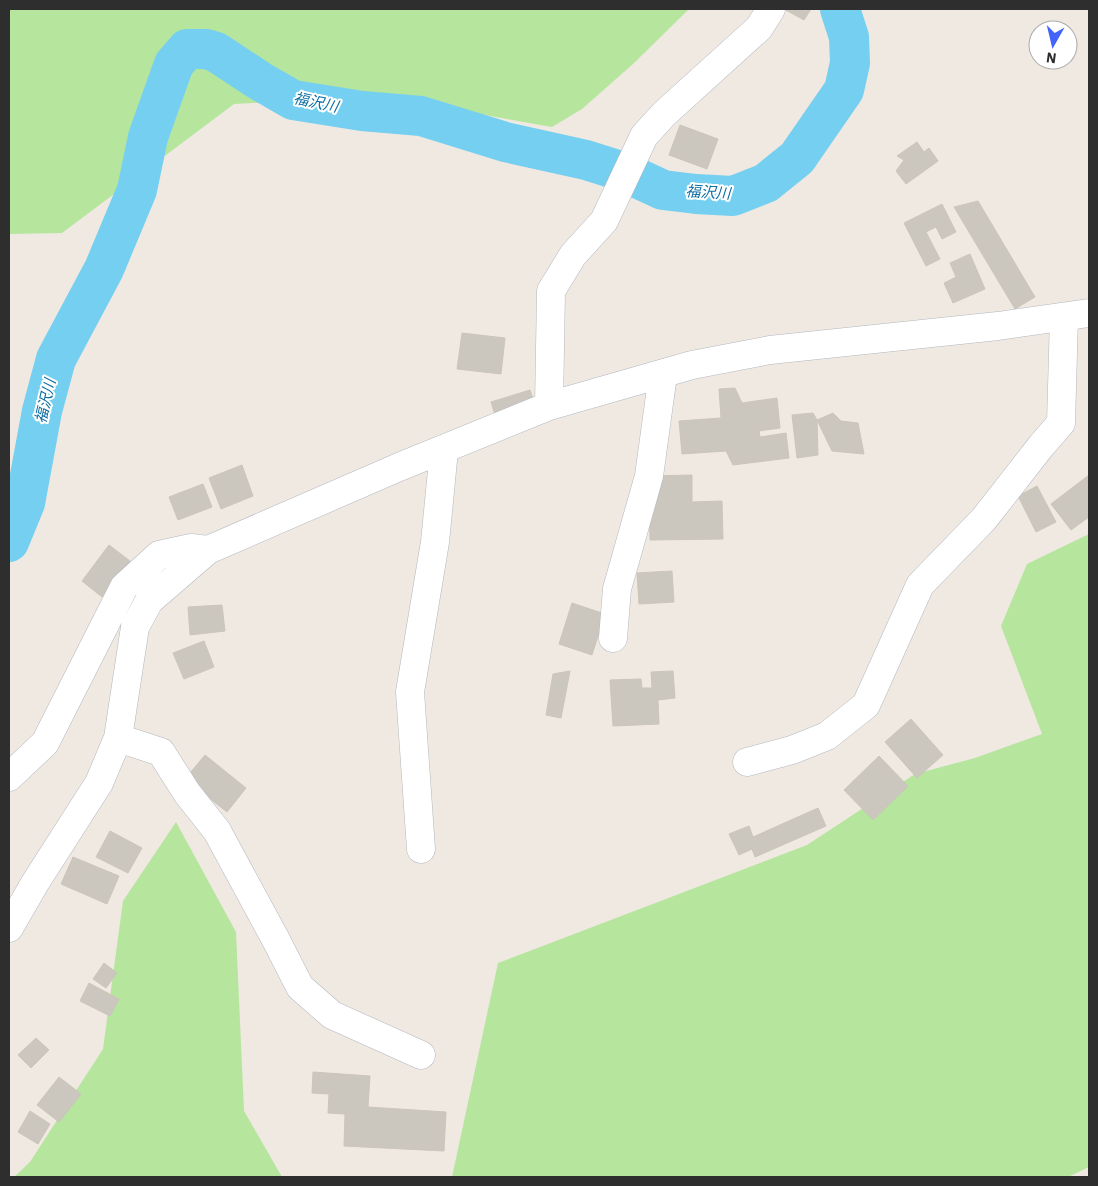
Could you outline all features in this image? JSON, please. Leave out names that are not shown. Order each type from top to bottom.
[{"type":"street","points":[[549,406],[551,291],[573,256],[604,221],[644,136],[664,114],[759,28],[771,9]]},
{"type":"street","points":[[9,928],[35,883],[99,783],[118,738],[135,627],[149,601],[208,550],[390,471],[549,406],[692,365],[770,350],[1076,315],[1061,424],[1041,446],[984,519],[920,585],[866,705],[827,736],[792,750],[747,762]]},
{"type":"street","points":[[613,638],[617,589],[649,476],[663,374]]},
{"type":"street","points":[[421,849],[410,692],[435,542],[444,450]]},
{"type":"street","points":[[9,777],[45,743],[124,587],[159,555],[191,548],[208,550]]},
{"type":"street","points":[[118,738],[161,752],[187,793],[218,832],[300,987],[332,1015],[421,1055]]},
{"type":"green space","points":[[9,9],[689,9],[633,64],[582,109],[552,127],[377,96],[234,104],[62,233],[9,234]]},
{"type":"green space","points":[[1089,534],[1089,1167],[1068,1177],[452,1177],[498,963],[807,845],[915,774],[975,758],[1042,734],[1001,626],[1027,564]]},
{"type":"green space","points":[[176,822],[236,932],[244,1111],[282,1177],[14,1177],[30,1162],[103,1049],[123,901]]},
{"type":"building","points":[[784,9],[811,9],[804,20]]},
{"type":"building","points":[[680,125],[718,139],[707,169],[669,155]]},
{"type":"building","points":[[917,142],[924,152],[929,148],[938,161],[906,184],[896,171],[904,160],[897,156]]},
{"type":"building","points":[[978,201],[1035,297],[1015,309],[954,207]]},
{"type":"building","points":[[942,204],[956,232],[942,239],[936,227],[926,232],[940,259],[926,266],[904,223]]},
{"type":"building","points":[[970,254],[985,289],[953,303],[944,283],[956,277],[950,263]]},
{"type":"building","points":[[462,333],[505,338],[501,374],[457,369]]},
{"type":"building","points":[[735,388],[742,403],[777,398],[780,428],[759,431],[760,437],[786,433],[789,458],[733,465],[726,451],[682,454],[679,421],[721,418],[719,389]]},
{"type":"building","points":[[530,390],[535,405],[496,418],[491,402]]},
{"type":"building","points":[[813,413],[817,420],[818,455],[797,458],[792,415]]},
{"type":"building","points":[[833,413],[841,421],[858,423],[864,454],[832,451],[817,420]]},
{"type":"building","points":[[242,465],[253,496],[221,509],[209,478]]},
{"type":"building","points":[[692,475],[692,502],[722,501],[723,539],[650,540],[649,476]]},
{"type":"building","points":[[1089,475],[1089,517],[1071,530],[1051,504]]},
{"type":"building","points":[[203,484],[212,507],[178,520],[169,497]]},
{"type":"building","points":[[1037,486],[1056,522],[1036,532],[1018,496]]},
{"type":"building","points":[[109,545],[130,561],[102,597],[82,581]]},
{"type":"building","points":[[672,571],[674,602],[639,604],[637,573]]},
{"type":"building","points":[[572,603],[605,614],[592,655],[559,644]]},
{"type":"building","points":[[222,605],[225,631],[190,635],[188,607]]},
{"type":"building","points":[[204,641],[214,667],[184,679],[173,653]]},
{"type":"building","points":[[570,671],[561,718],[546,715],[553,674]]},
{"type":"building","points":[[673,671],[675,698],[658,700],[659,724],[613,726],[610,680],[641,679],[642,688],[652,688],[651,672]]},
{"type":"building","points":[[911,719],[943,755],[917,778],[885,742]]},
{"type":"building","points":[[205,755],[246,788],[227,812],[185,779]]},
{"type":"building","points":[[879,756],[908,786],[873,820],[844,790]]},
{"type":"building","points":[[818,808],[826,826],[755,857],[752,849],[739,855],[729,834],[749,826],[753,837]]},
{"type":"building","points":[[110,831],[142,848],[128,873],[96,857]]},
{"type":"building","points":[[73,857],[119,876],[107,904],[61,884]]},
{"type":"building","points":[[104,963],[117,973],[106,988],[93,979]]},
{"type":"building","points":[[89,983],[119,999],[110,1016],[80,1001]]},
{"type":"building","points":[[36,1038],[49,1050],[31,1068],[18,1055]]},
{"type":"building","points":[[313,1072],[370,1076],[368,1107],[446,1112],[444,1151],[344,1146],[345,1114],[328,1113],[329,1094],[312,1093]]},
{"type":"building","points":[[59,1077],[81,1094],[59,1122],[37,1105]]},
{"type":"building","points":[[30,1111],[50,1124],[38,1144],[18,1132]]},
{"type":"waterway","name":"福沢川","points":[[9,542],[25,503],[42,411],[56,359],[104,269],[137,190],[148,137],[174,64],[187,49],[206,49],[216,52],[293,100],[362,111],[421,116],[505,142],[586,160],[624,172],[663,190],[733,196],[766,183],[797,158],[844,90],[850,63],[849,37],[840,9]]}]
